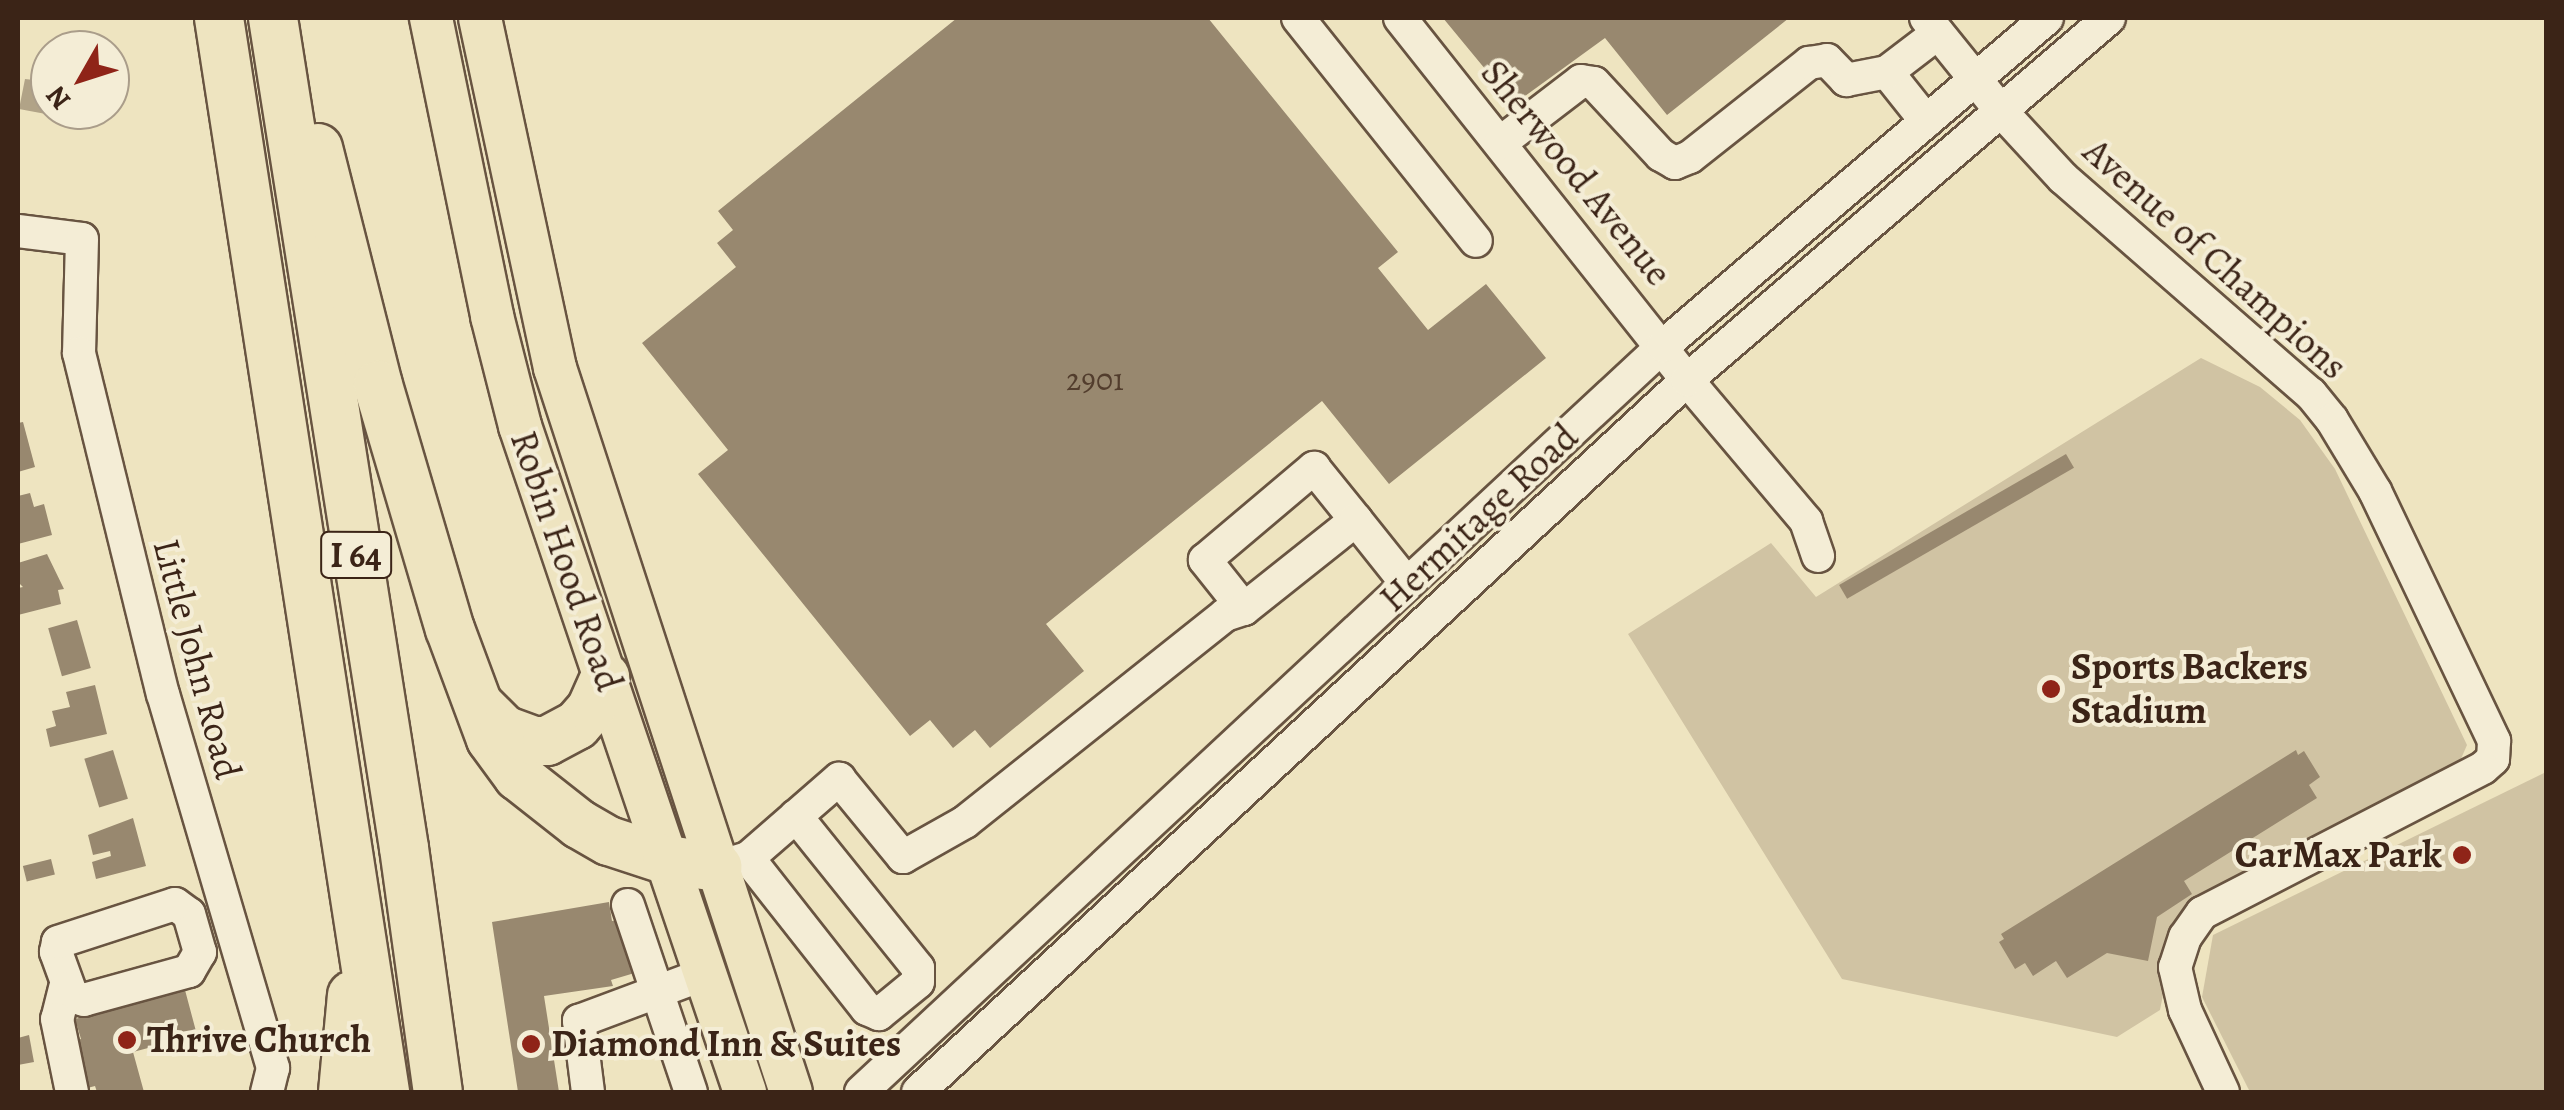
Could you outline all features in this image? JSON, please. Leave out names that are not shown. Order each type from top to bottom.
[{"type":"highway","name":"I 64","points":[[220,18],[385,1092]]},
{"type":"highway","name":"I 64","points":[[276,18],[407,866],[438,1092]]},
{"type":"highway","points":[[276,18],[336,208],[378,385],[450,629],[503,758],[558,810],[609,841],[667,860],[733,863]]},
{"type":"highway","points":[[481,707],[504,730],[534,741],[548,741],[576,725],[591,709],[605,677]]},
{"type":"highway","points":[[343,1092],[357,906]]},
{"type":"main road","name":"Robin Hood Road","points":[[480,18],[555,368],[733,863],[791,1092]]},
{"type":"main road","name":"Robin Hood Road","points":[[442,19],[492,316],[520,426],[702,974],[746,1092]]},
{"type":"street","points":[[1298,18],[1476,241]]},
{"type":"street","name":"Sherwood Avenue","points":[[1400,18],[1687,380],[1806,521],[1818,556]]},
{"type":"street","name":"Hermitage Road","points":[[918,1092],[1687,380],[2109,18]]},
{"type":"street","name":"Hermitage Road","points":[[861,1092],[1662,346],[1976,79],[2034,22]]},
{"type":"street","points":[[1500,143],[1581,81],[1594,83],[1661,155],[1674,162],[1690,158],[1809,62],[1827,60],[1846,80],[1887,72],[1932,25]]},
{"type":"street","name":"Avenue of Champions","points":[[1932,25],[2001,111],[2063,178],[2311,394],[2332,420],[2375,492],[2494,741],[2494,759],[2483,768],[2202,912],[2185,936],[2175,967],[2185,1010],[2223,1092]]},
{"type":"street","points":[[1887,72],[1926,122]]},
{"type":"street","name":"Little John Road","points":[[18,231],[82,240],[79,354],[155,666],[273,1068],[267,1092]]},
{"type":"street","points":[[1244,609],[1205,560],[1314,468],[1407,584]]},
{"type":"street","points":[[796,816],[918,968],[918,982],[879,1014],[867,1009],[733,863],[839,779],[904,857],[964,822],[1225,615],[1244,609],[1356,520]]},
{"type":"street","points":[[162,908],[173,888],[216,873]]},
{"type":"street","points":[[176,904],[189,914],[200,952],[189,970],[84,1000],[72,996],[66,988],[56,952],[58,942],[176,904]]},
{"type":"street","points":[[628,905],[692,1092]]},
{"type":"street","points":[[588,1092],[579,1020],[702,974]]},
{"type":"street","points":[[66,988],[57,1019],[72,1092]]},
{"type":"shaded area","points":[[25,79],[30,80],[30,111],[19,109]]},
{"type":"shaded area","name":"Sports Backers Stadium","points":[[2201,358],[2260,387],[2300,420],[2335,469],[2467,745],[2460,761],[2178,918],[2160,1010],[2117,1037],[1842,979],[1628,634],[1771,543],[1816,597]]},
{"type":"shaded area","name":"CarMax Park","points":[[2546,772],[2546,1092],[2250,1092],[2202,997],[2213,935]]},
{"type":"building","points":[[957,18],[1208,18],[1398,252],[1378,268],[1428,330],[1486,284],[1546,358],[1389,484],[1322,401],[1046,624],[1084,671],[990,748],[975,730],[953,748],[930,720],[910,736],[698,474],[728,450],[642,343],[736,267],[717,243],[733,230],[718,211]]},
{"type":"building","points":[[1443,18],[1789,18],[1667,115],[1605,38],[1514,104]]},
{"type":"building","points":[[23,422],[35,467],[18,472],[18,423]]},
{"type":"building","points":[[2066,454],[2074,468],[1847,599],[1839,585]]},
{"type":"building","points":[[30,493],[34,507],[44,504],[52,535],[18,544],[18,496]]},
{"type":"building","points":[[47,554],[64,589],[58,590],[61,604],[18,615],[18,588],[23,587],[18,582],[18,563]]},
{"type":"building","points":[[77,620],[91,668],[62,676],[48,628]]},
{"type":"building","points":[[95,685],[107,734],[50,747],[46,729],[56,726],[52,711],[70,707],[66,692]]},
{"type":"building","points":[[113,750],[128,799],[99,808],[84,759]]},
{"type":"building","points":[[2296,750],[2298,755],[2304,751],[2320,777],[2309,785],[2317,798],[2184,881],[2192,894],[2157,917],[2148,961],[2107,953],[2067,978],[2056,961],[2033,976],[2025,963],[2015,969],[1999,942],[2004,939],[2001,934]]},
{"type":"building","points":[[133,818],[146,866],[96,879],[92,862],[111,856],[110,851],[93,855],[88,835]]},
{"type":"building","points":[[51,859],[55,875],[27,882],[23,866]]},
{"type":"building","name":"Diamond Inn & Suites","points":[[609,902],[612,921],[618,920],[638,972],[611,980],[613,986],[544,996],[559,1092],[518,1092],[492,922]]},
{"type":"building","name":"Thrive Church","points":[[185,990],[197,1035],[133,1052],[144,1092],[97,1092],[95,1086],[72,1092],[71,1041],[81,1039],[75,1019]]},
{"type":"building","points":[[29,1035],[34,1062],[18,1065],[18,1038]]},
{"type":"place","name":"Sports Backers Stadium","points":[[2051,689]]},
{"type":"place","name":"CarMax Park","points":[[2462,855]]},
{"type":"place","name":"Thrive Church","points":[[127,1040]]},
{"type":"place","name":"Diamond Inn & Suites","points":[[531,1044]]}]
